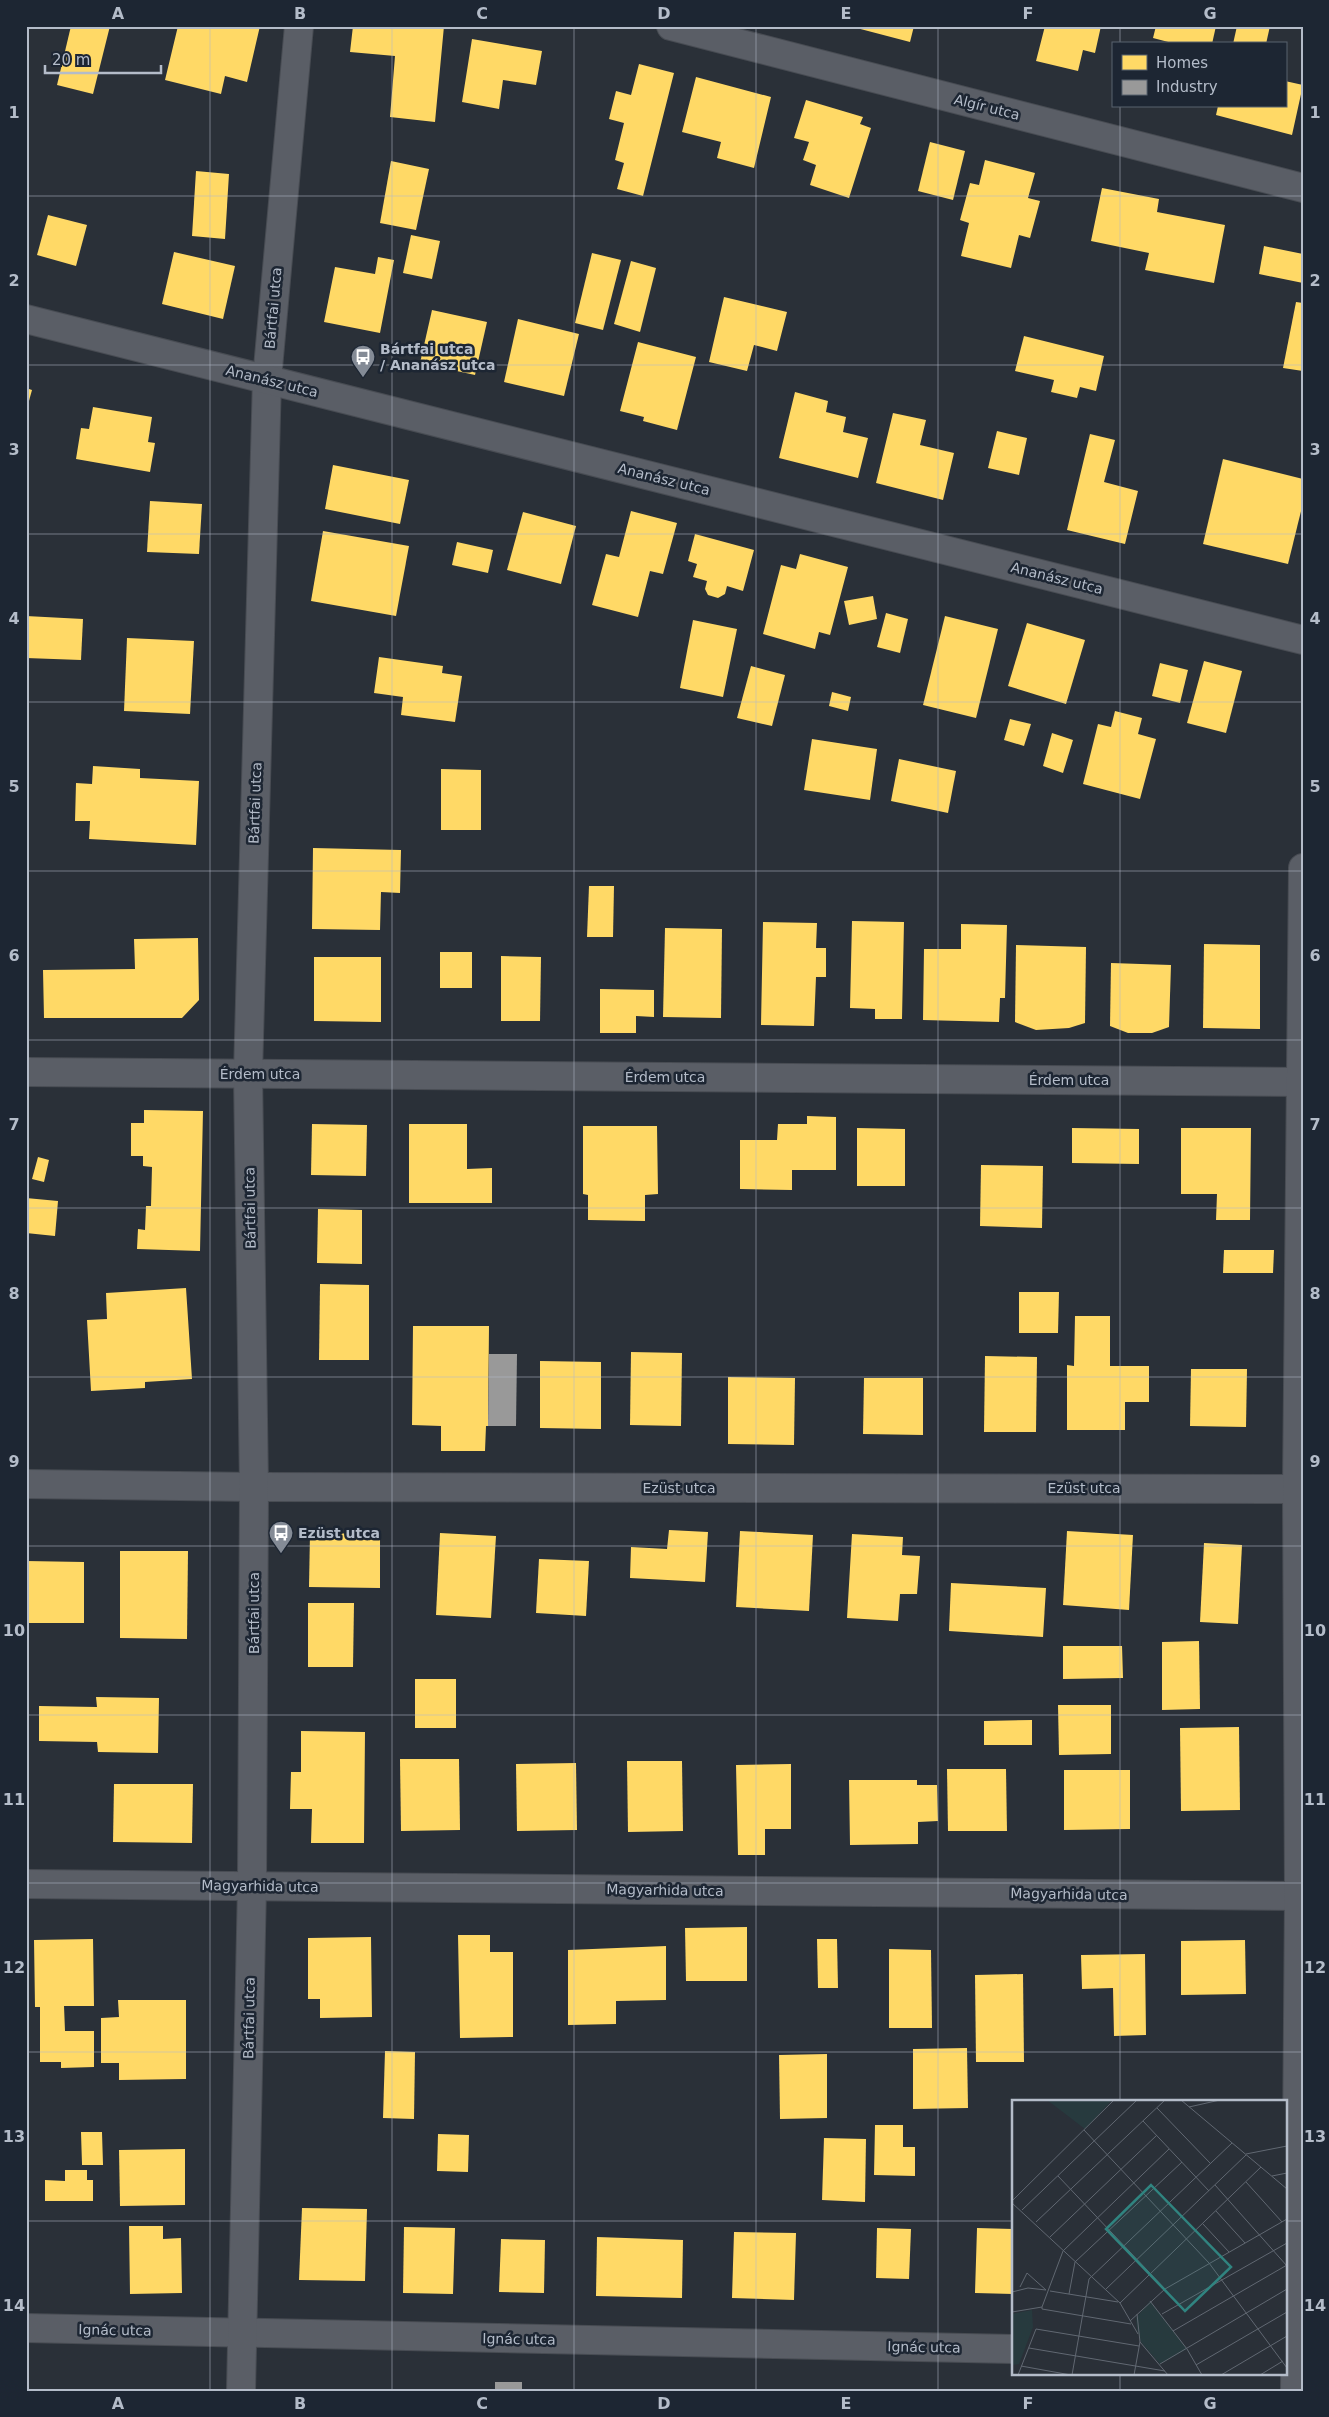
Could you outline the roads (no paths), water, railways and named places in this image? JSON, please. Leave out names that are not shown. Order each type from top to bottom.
[{"type":"street","name":"Bártfai utca","points":[[241,2391],[252,1886],[254,1487],[248,1074],[267,379],[298,26]]},
{"type":"street","name":"Algír utca","points":[[671,26],[1303,188]]},
{"type":"street","name":"Ananász utca","points":[[26,319],[1303,640]]},
{"type":"street","points":[[1295,2391],[1301,1896],[1300,1489],[1303,868]]},
{"type":"street","name":"Érdem utca","points":[[26,1072],[1301,1082]]},
{"type":"street","name":"Ezüst utca","points":[[26,1484],[254,1487],[1300,1489]]},
{"type":"street","name":"Magyarhida utca","points":[[26,1884],[1301,1896]]},
{"type":"street","name":"Ignác utca","points":[[26,2328],[1012,2349]]},
{"type":"place","name":"Bártfai utca / Ananász utca","points":[[363,378]]},
{"type":"place","name":"Ezüst utca","points":[[281,1554]]}]
